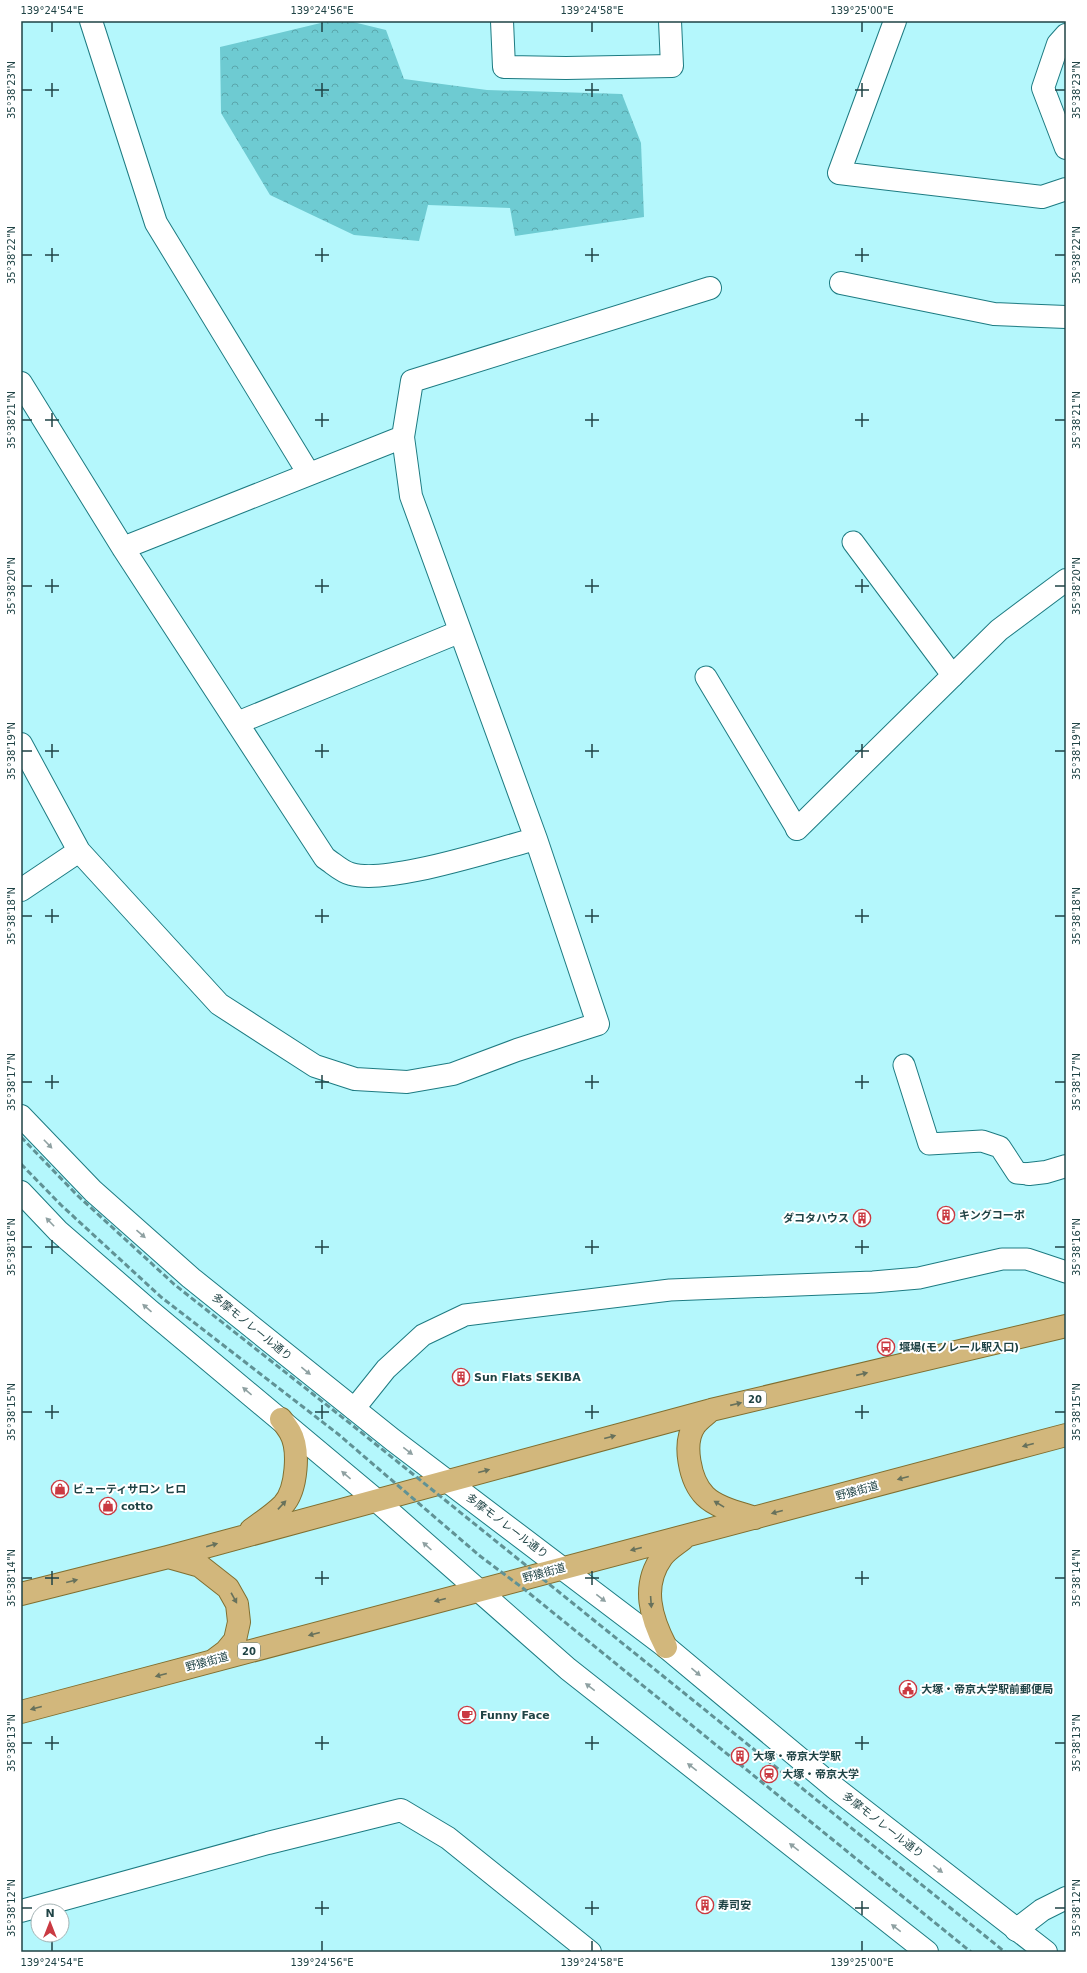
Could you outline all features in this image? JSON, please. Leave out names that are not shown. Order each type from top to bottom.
[{"type":"main road","name":"20","points":[[21,1594],[168,1557],[711,1410],[1066,1326]]},
{"type":"main road","points":[[711,1410],[694,1425],[688,1447],[692,1472],[705,1496],[730,1511],[755,1518]]},
{"type":"main road","points":[[240,1537],[284,1504],[292,1490],[295,1472],[294,1446],[290,1432],[281,1419]]},
{"type":"main road","name":"野猿街道","points":[[21,1712],[1066,1435]]},
{"type":"main road","points":[[666,1647],[655,1626],[650,1605],[652,1577],[662,1556],[687,1535]]},
{"type":"main road","points":[[168,1557],[200,1566],[228,1588],[237,1604],[239,1622],[236,1640],[226,1651],[212,1661]]},
{"type":"street","points":[[91,21],[156,223],[309,474]]},
{"type":"street","points":[[502,21],[504,67],[566,68],[672,66],[670,21]]},
{"type":"street","points":[[895,21],[839,173],[1042,197],[1066,190]]},
{"type":"street","points":[[1066,35],[1058,44],[1043,88],[1066,148]]},
{"type":"street","points":[[841,283],[994,314],[1066,317]]},
{"type":"street","points":[[21,744],[79,851],[219,1004],[315,1066],[355,1079],[407,1082],[453,1074],[517,1050],[598,1024],[536,839],[459,632],[411,496],[403,437],[412,381],[710,288]]},
{"type":"street","points":[[21,383],[123,548],[325,858],[351,874],[380,876],[419,870],[536,839]]},
{"type":"street","points":[[123,548],[403,437]]},
{"type":"street","points":[[797,829],[999,630],[1066,580]]},
{"type":"street","points":[[237,723],[459,632]]},
{"type":"street","points":[[21,890],[79,851]]},
{"type":"street","name":"多摩モノレール通り","points":[[21,1116],[93,1191],[185,1273],[354,1409],[666,1647],[835,1788],[1045,1952]]},
{"type":"street","points":[[1029,1174],[1046,1172],[1066,1166]]},
{"type":"street","points":[[21,1192],[58,1231],[376,1500],[477,1591],[568,1669],[927,1952]]},
{"type":"street","points":[[21,1911],[302,1834],[401,1810],[448,1838],[590,1952]]},
{"type":"street","points":[[1016,1930],[1042,1910],[1066,1898]]},
{"type":"lane","points":[[853,542],[953,676]]},
{"type":"lane","points":[[706,677],[797,829]]},
{"type":"lane","points":[[904,1065],[929,1144],[982,1141],[1000,1147],[1017,1173],[1029,1174]]},
{"type":"lane","points":[[354,1409],[386,1369],[424,1335],[465,1315],[670,1290],[873,1282],[920,1278],[1002,1259],[1027,1259],[1066,1272]]},
{"type":"green space","points":[[329,21],[349,21],[386,30],[404,79],[487,90],[622,94],[641,143],[644,217],[515,236],[510,208],[428,205],[419,241],[354,235],[270,195],[221,113],[220,47]]},
{"type":"railway","points":[[21,1137],[77,1195],[175,1285],[352,1425],[1005,1952]]},
{"type":"railway","points":[[21,1164],[61,1205],[161,1297],[338,1434],[480,1556],[524,1589],[971,1952]]},
{"type":"place","name":"キングコーポ","points":[[946,1215]]},
{"type":"place","name":"ダコタハウス","points":[[862,1218]]},
{"type":"place","name":"堰場(モノレール駅入口)","points":[[886,1347]]},
{"type":"place","name":"Sun Flats SEKIBA","points":[[461,1377]]},
{"type":"place","name":"ビューティサロン ヒロ","points":[[60,1489]]},
{"type":"place","name":"cotto","points":[[108,1506]]},
{"type":"place","name":"大塚・帝京大学駅前郵便局","points":[[908,1689]]},
{"type":"place","name":"Funny Face","points":[[467,1715]]},
{"type":"place","name":"大塚・帝京大学駅","points":[[740,1756]]},
{"type":"place","name":"大塚・帝京大学","points":[[769,1774]]},
{"type":"place","name":"寿司安","points":[[705,1905]]}]
